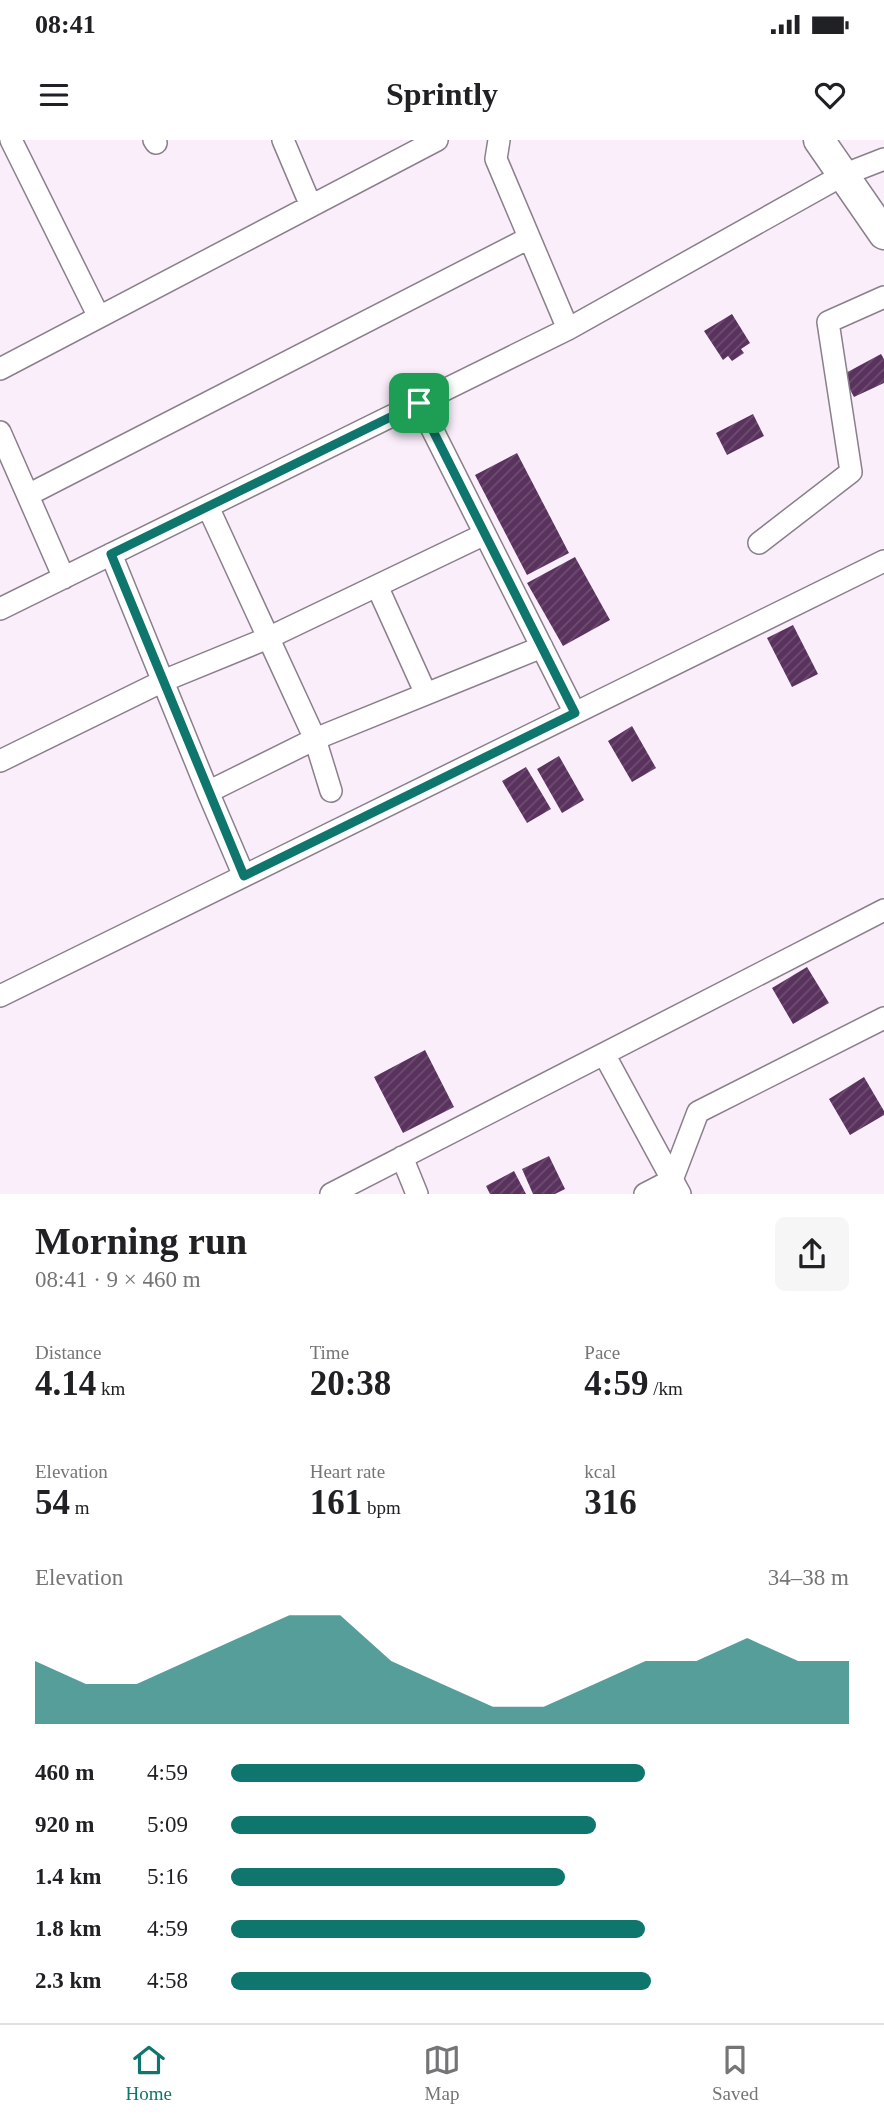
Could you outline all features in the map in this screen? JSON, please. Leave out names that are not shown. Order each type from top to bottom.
[{"type":"street","points":[[11,140],[99,317]]},
{"type":"street","points":[[283,140],[311,206]]},
{"type":"street","points":[[0,369],[437,140]]},
{"type":"street","points":[[499,140],[496,159],[568,329]]},
{"type":"street","points":[[819,140],[884,234]]},
{"type":"street","points":[[0,610],[568,329],[843,175],[884,159]]},
{"type":"street","points":[[28,495],[529,238]]},
{"type":"street","points":[[759,543],[851,472],[828,322],[884,296]]},
{"type":"street","points":[[419,403],[575,713]]},
{"type":"street","points":[[0,432],[64,578]]},
{"type":"street","points":[[208,507],[315,739],[331,791]]},
{"type":"street","points":[[0,761],[163,681],[268,638],[485,534]]},
{"type":"street","points":[[111,554],[244,876]]},
{"type":"street","points":[[0,996],[884,561]]},
{"type":"street","points":[[377,586],[426,694]]},
{"type":"street","points":[[208,792],[315,739],[542,647]]},
{"type":"street","points":[[331,1194],[884,910]]},
{"type":"street","points":[[676,1187],[698,1112],[884,1018]]},
{"type":"street","points":[[604,1054],[676,1187]]},
{"type":"street","points":[[402,1157],[417,1194]]},
{"type":"street","points":[[645,1194],[676,1187]]},
{"type":"building","points":[[732,314],[750,343],[741,349],[744,353],[732,361],[728,356],[723,360],[704,331]]},
{"type":"building","points":[[881,354],[884,359],[884,383],[854,397],[842,375]]},
{"type":"building","points":[[753,414],[764,436],[727,455],[716,433]]},
{"type":"building","points":[[517,453],[569,553],[527,575],[475,475]]},
{"type":"building","points":[[575,557],[610,620],[563,646],[527,583]]},
{"type":"building","points":[[793,625],[818,674],[792,687],[767,638]]},
{"type":"building","points":[[632,726],[656,768],[632,782],[608,741]]},
{"type":"building","points":[[559,756],[584,800],[562,813],[537,769]]},
{"type":"building","points":[[526,767],[551,809],[527,823],[502,781]]},
{"type":"building","points":[[807,967],[829,1003],[793,1024],[772,988]]},
{"type":"building","points":[[425,1050],[454,1107],[403,1133],[374,1077]]},
{"type":"building","points":[[864,1077],[884,1115],[850,1135],[829,1099]]},
{"type":"building","points":[[549,1156],[565,1189],[555,1194],[533,1194],[522,1169]]},
{"type":"building","points":[[514,1171],[526,1194],[490,1194],[486,1186]]},
{"type":"route","points":[[419,403],[575,713],[244,876],[111,554],[419,403]]}]
